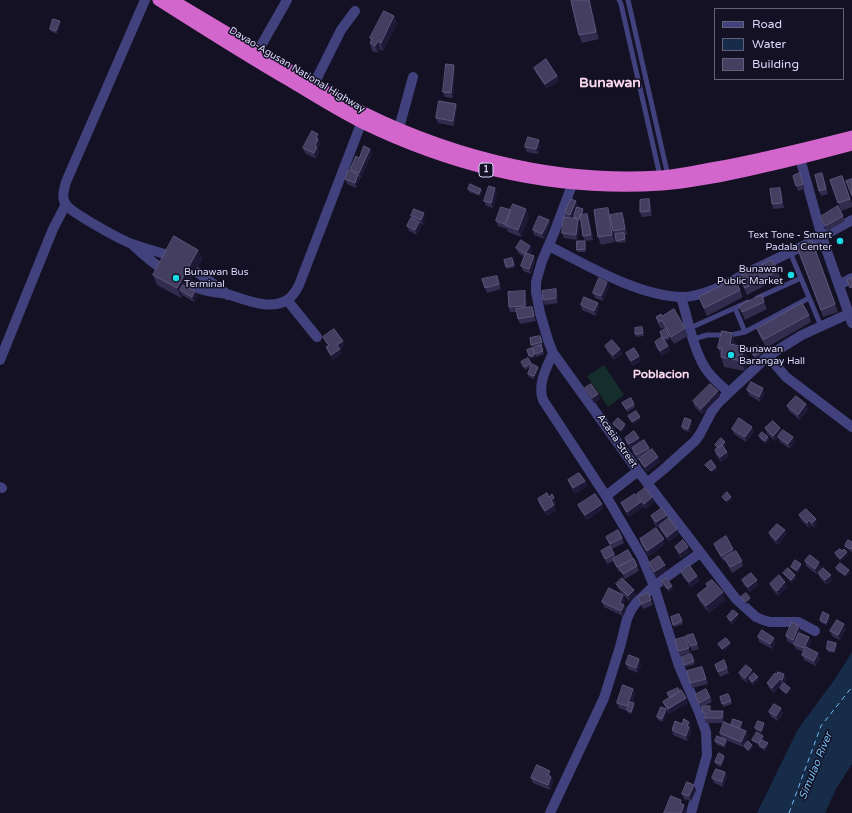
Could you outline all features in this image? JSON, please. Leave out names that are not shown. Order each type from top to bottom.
[{"type":"highway","name":"Davao-Agusan National Highway","points":[[158,0],[255,55],[314,84],[394,138],[440,156],[484,169],[525,178],[572,184],[585,180]]},
{"type":"highway","name":"Davao-Agusan National Highway","points":[[173,0],[338,111],[399,128],[443,145],[486,158],[585,180],[623,186],[665,180],[740,173],[852,136]]},
{"type":"highway","name":"Davao-Agusan National Highway","points":[[798,154],[852,145]]},
{"type":"street","points":[[145,0],[66,182],[63,197],[66,204],[79,215],[132,244],[156,251],[171,258],[204,276],[228,295]]},
{"type":"street","points":[[255,55],[287,0]]},
{"type":"street","points":[[314,84],[341,30],[355,11]]},
{"type":"street","points":[[399,128],[413,77]]},
{"type":"street","points":[[132,244],[155,265],[188,284],[210,292],[228,295],[254,303],[279,303],[287,300],[294,293],[298,285],[363,118]]},
{"type":"street","points":[[647,483],[687,448],[700,434],[707,418],[728,392],[768,356],[784,345],[821,326],[850,318],[822,237],[798,154]]},
{"type":"street","name":"Acasia Street","points":[[572,184],[538,272],[536,282],[536,292],[543,327],[553,353],[638,471],[736,599],[756,617],[770,622],[798,622],[815,631]]},
{"type":"street","points":[[0,360],[53,229],[66,204]]},
{"type":"street","points":[[549,246],[631,286],[648,291],[681,297],[708,291],[822,237],[852,220]]},
{"type":"street","points":[[839,285],[852,278]]},
{"type":"street","points":[[681,297],[702,363],[708,372],[728,392]]},
{"type":"street","points":[[287,300],[317,337]]},
{"type":"street","points":[[553,353],[541,385],[543,400],[606,496],[642,557],[654,586],[679,666],[706,732],[707,755],[691,813]]},
{"type":"street","points":[[768,356],[786,377],[852,427]]},
{"type":"street","points":[[606,496],[638,471]]},
{"type":"street","points":[[550,813],[604,698],[629,615],[636,603],[654,586],[700,553]]},
{"type":"lane","points":[[620,2],[629,2],[665,180],[627,33],[620,2]]},
{"type":"lane","points":[[627,33],[635,31]]},
{"type":"lane","points":[[636,68],[643,66]]},
{"type":"lane","points":[[790,252],[821,326]]},
{"type":"lane","points":[[690,328],[801,278]]},
{"type":"lane","points":[[694,338],[707,335],[731,335],[745,332],[809,298]]},
{"type":"lane","points":[[735,308],[745,332]]},
{"type":"green space","points":[[604,365],[624,395],[608,407],[587,376]]},
{"type":"water","name":"Simulao River","points":[[852,652],[852,764],[836,789],[825,813],[757,813],[798,729],[835,679]]},
{"type":"building","points":[[589,0],[596,32],[579,35],[571,1]]},
{"type":"building","points":[[384,11],[394,16],[381,43],[378,41],[375,46],[370,43],[372,39],[370,38]]},
{"type":"building","points":[[53,19],[60,21],[56,31],[50,29]]},
{"type":"building","points":[[546,59],[557,76],[545,84],[534,68]]},
{"type":"building","points":[[446,64],[454,65],[451,93],[443,92]]},
{"type":"building","points":[[439,101],[456,104],[453,121],[436,118]]},
{"type":"building","points":[[312,131],[318,134],[316,138],[318,139],[315,146],[317,147],[314,153],[303,148]]},
{"type":"building","points":[[528,137],[539,140],[536,149],[525,147]]},
{"type":"building","points":[[364,146],[370,149],[359,173],[350,169],[356,156],[359,158]]},
{"type":"building","points":[[349,170],[358,174],[355,183],[345,179]]},
{"type":"building","points":[[800,173],[803,184],[796,186],[793,176]]},
{"type":"building","points":[[822,173],[826,189],[819,191],[815,175]]},
{"type":"building","points":[[842,176],[850,199],[838,203],[830,180]]},
{"type":"building","points":[[852,179],[852,196],[846,181]]},
{"type":"building","points":[[470,184],[481,189],[479,194],[468,189]]},
{"type":"building","points":[[489,186],[495,188],[491,203],[484,201]]},
{"type":"building","points":[[780,188],[782,203],[772,204],[770,189]]},
{"type":"building","points":[[571,199],[576,201],[570,215],[565,213]]},
{"type":"building","points":[[649,199],[650,211],[640,212],[640,200]]},
{"type":"building","points":[[513,204],[526,209],[518,230],[505,225]]},
{"type":"building","points":[[838,206],[843,216],[825,226],[820,217]]},
{"type":"building","points":[[501,207],[511,210],[505,224],[496,221]]},
{"type":"building","points":[[577,207],[583,209],[579,219],[574,217]]},
{"type":"building","points":[[608,208],[612,235],[598,237],[594,210]]},
{"type":"building","points":[[414,209],[424,213],[421,220],[411,216]]},
{"type":"building","points":[[622,213],[625,229],[613,231],[610,215]]},
{"type":"building","points":[[587,214],[591,235],[583,236],[580,215]]},
{"type":"building","points":[[539,216],[549,220],[542,234],[533,230]]},
{"type":"building","points":[[564,217],[578,219],[576,235],[562,233]]},
{"type":"building","points":[[411,218],[419,222],[415,230],[407,226]]},
{"type":"building","points":[[624,233],[625,239],[616,241],[615,234]]},
{"type":"building","points":[[174,236],[198,250],[177,288],[153,275]]},
{"type":"building","points":[[521,240],[530,246],[525,254],[516,248]]},
{"type":"building","points":[[577,241],[585,241],[585,249],[577,250]]},
{"type":"building","points":[[812,241],[835,304],[821,310],[797,247]]},
{"type":"building","points":[[526,253],[534,256],[529,269],[521,266]]},
{"type":"building","points":[[512,258],[514,265],[506,267],[504,260]]},
{"type":"building","points":[[772,260],[778,271],[745,288],[739,277]]},
{"type":"building","points":[[497,276],[499,284],[485,288],[482,279]]},
{"type":"building","points":[[599,278],[607,282],[601,296],[593,293]]},
{"type":"building","points":[[852,278],[852,287],[850,288],[847,280]]},
{"type":"building","points":[[735,279],[740,290],[704,308],[699,297]]},
{"type":"building","points":[[183,285],[195,291],[192,297],[180,290]]},
{"type":"building","points":[[556,289],[556,298],[543,300],[542,291]]},
{"type":"building","points":[[525,291],[525,306],[509,307],[508,292]]},
{"type":"building","points":[[762,295],[764,302],[742,312],[739,306]]},
{"type":"building","points":[[584,297],[598,303],[594,311],[581,305]]},
{"type":"building","points":[[802,303],[809,315],[763,340],[757,329]]},
{"type":"building","points":[[532,307],[534,316],[518,319],[516,309]]},
{"type":"building","points":[[674,309],[685,328],[671,337],[662,320],[659,322],[656,317],[661,314],[662,316]]},
{"type":"building","points":[[642,327],[643,333],[635,334],[635,328]]},
{"type":"building","points":[[334,329],[343,341],[337,345],[340,349],[331,355],[326,347],[329,345],[323,337]]},
{"type":"building","points":[[665,329],[669,336],[663,339],[660,332]]},
{"type":"building","points":[[722,331],[732,333],[730,344],[744,347],[741,361],[721,357],[722,349],[718,348]]},
{"type":"building","points":[[540,336],[542,342],[531,345],[530,338]]},
{"type":"building","points":[[662,337],[668,346],[660,351],[655,342]]},
{"type":"building","points":[[612,340],[620,349],[613,355],[605,346]]},
{"type":"building","points":[[541,345],[543,351],[535,354],[533,348]]},
{"type":"building","points":[[758,346],[761,352],[754,356],[750,350]]},
{"type":"building","points":[[532,348],[534,355],[529,356],[527,350]]},
{"type":"building","points":[[634,348],[639,356],[631,361],[626,353]]},
{"type":"building","points":[[528,358],[531,363],[524,367],[521,362]]},
{"type":"building","points":[[532,364],[538,367],[534,376],[528,374]]},
{"type":"building","points":[[751,382],[763,388],[759,397],[747,390]]},
{"type":"building","points":[[591,384],[598,394],[592,398],[585,388]]},
{"type":"building","points":[[710,384],[718,391],[701,409],[693,401]]},
{"type":"building","points":[[796,396],[806,404],[798,415],[787,406]]},
{"type":"building","points":[[631,398],[634,404],[626,409],[622,403]]},
{"type":"building","points":[[636,411],[640,417],[632,422],[628,416]]},
{"type":"building","points":[[618,418],[625,424],[621,430],[613,424]]},
{"type":"building","points":[[685,418],[691,420],[688,429],[682,427]]},
{"type":"building","points":[[739,418],[752,427],[745,437],[732,429]]},
{"type":"building","points":[[773,421],[780,428],[773,436],[765,428]]},
{"type":"building","points":[[783,430],[793,437],[788,444],[778,437]]},
{"type":"building","points":[[634,431],[639,438],[629,444],[625,438]]},
{"type":"building","points":[[762,432],[768,437],[765,441],[759,436]]},
{"type":"building","points":[[721,438],[725,442],[718,448],[715,445]]},
{"type":"building","points":[[644,440],[649,448],[636,455],[632,448]]},
{"type":"building","points":[[722,445],[727,452],[720,457],[715,450]]},
{"type":"building","points":[[652,449],[658,457],[645,467],[639,459]]},
{"type":"building","points":[[711,460],[716,467],[711,471],[705,465]]},
{"type":"building","points":[[579,473],[585,481],[573,488],[568,480]]},
{"type":"building","points":[[645,488],[652,497],[644,504],[637,494]]},
{"type":"building","points":[[727,492],[731,497],[726,501],[722,497]]},
{"type":"building","points":[[547,493],[549,497],[552,494],[554,498],[551,500],[554,505],[545,511],[538,499]]},
{"type":"building","points":[[595,494],[602,504],[585,515],[578,505]]},
{"type":"building","points":[[635,494],[641,502],[627,512],[621,503]]},
{"type":"building","points":[[662,508],[667,515],[656,522],[651,516]]},
{"type":"building","points":[[806,509],[816,519],[812,523],[809,520],[807,523],[799,515]]},
{"type":"building","points":[[669,518],[677,529],[667,537],[659,526]]},
{"type":"building","points":[[777,524],[785,530],[776,540],[769,533]]},
{"type":"building","points":[[656,528],[664,539],[647,551],[640,539]]},
{"type":"building","points":[[618,530],[622,538],[610,544],[606,537]]},
{"type":"building","points":[[726,536],[733,549],[721,556],[714,544]]},
{"type":"building","points":[[683,540],[688,547],[680,553],[675,547]]},
{"type":"building","points":[[848,540],[852,542],[851,549],[845,546]]},
{"type":"building","points":[[610,546],[614,554],[605,559],[601,551]]},
{"type":"building","points":[[840,549],[842,551],[844,549],[847,552],[840,559],[835,553]]},
{"type":"building","points":[[628,550],[633,559],[617,567],[613,559]]},
{"type":"building","points":[[736,551],[742,561],[730,567],[724,558]]},
{"type":"building","points":[[810,555],[819,562],[815,569],[805,561]]},
{"type":"building","points":[[659,556],[665,565],[654,572],[649,563]]},
{"type":"building","points":[[634,559],[637,566],[623,574],[619,567]]},
{"type":"building","points":[[795,560],[801,564],[797,570],[791,567]]},
{"type":"building","points":[[840,563],[849,570],[845,575],[836,568]]},
{"type":"building","points":[[689,565],[697,576],[689,582],[681,572]]},
{"type":"building","points":[[788,568],[795,575],[791,580],[783,573]]},
{"type":"building","points":[[823,568],[831,575],[825,580],[818,573]]},
{"type":"building","points":[[751,573],[757,580],[748,587],[742,580]]},
{"type":"building","points":[[779,575],[785,582],[777,591],[770,584]]},
{"type":"building","points":[[622,578],[634,590],[628,596],[616,584]]},
{"type":"building","points":[[666,578],[672,586],[668,589],[662,581]]},
{"type":"building","points":[[712,580],[723,592],[706,606],[697,595],[708,586],[706,584]]},
{"type":"building","points":[[609,588],[623,595],[620,603],[624,605],[621,611],[602,602]]},
{"type":"building","points":[[648,593],[651,600],[641,604],[638,597]]},
{"type":"building","points":[[746,593],[750,598],[745,602],[741,597]]},
{"type":"building","points":[[733,610],[738,614],[731,621],[727,617]]},
{"type":"building","points":[[823,612],[829,615],[826,623],[820,620]]},
{"type":"building","points":[[679,614],[682,621],[673,625],[671,617]]},
{"type":"building","points":[[837,620],[844,624],[838,635],[830,631]]},
{"type":"building","points":[[792,622],[799,626],[793,640],[786,636]]},
{"type":"building","points":[[762,630],[774,638],[770,644],[758,637]]},
{"type":"building","points":[[799,633],[809,637],[804,648],[794,644]]},
{"type":"building","points":[[693,634],[697,644],[690,646],[686,636]]},
{"type":"building","points":[[685,637],[689,648],[678,651],[675,640]]},
{"type":"building","points":[[726,638],[730,643],[722,649],[718,644]]},
{"type":"building","points":[[828,641],[836,643],[834,651],[827,649]]},
{"type":"building","points":[[806,647],[818,653],[814,661],[802,655]]},
{"type":"building","points":[[691,654],[694,661],[684,665],[682,657]]},
{"type":"building","points":[[629,655],[639,659],[636,668],[626,664]]},
{"type":"building","points":[[724,660],[727,668],[718,672],[715,665]]},
{"type":"building","points":[[746,665],[752,670],[745,678],[739,673]]},
{"type":"building","points":[[702,667],[706,679],[690,683],[687,671]]},
{"type":"building","points":[[778,672],[784,674],[782,680],[780,679],[772,688],[767,683],[775,673],[777,674]]},
{"type":"building","points":[[754,673],[758,677],[752,682],[749,678]]},
{"type":"building","points":[[784,683],[790,688],[786,693],[780,688]]},
{"type":"building","points":[[623,685],[633,689],[627,706],[617,703]]},
{"type":"building","points":[[678,688],[680,692],[670,698],[667,693]]},
{"type":"building","points":[[706,689],[710,697],[699,703],[695,695]]},
{"type":"building","points":[[681,690],[686,698],[668,709],[663,702]]},
{"type":"building","points":[[728,694],[731,701],[722,704],[720,697]]},
{"type":"building","points":[[630,702],[634,703],[631,712],[627,710]]},
{"type":"building","points":[[774,704],[781,708],[776,716],[769,712]]},
{"type":"building","points":[[703,706],[710,706],[710,711],[723,711],[722,718],[705,718]]},
{"type":"building","points":[[661,707],[666,709],[662,719],[657,717]]},
{"type":"building","points":[[684,719],[689,722],[686,736],[672,730],[675,721],[682,724]]},
{"type":"building","points":[[733,719],[742,722],[739,728],[731,725]]},
{"type":"building","points":[[758,721],[764,723],[761,731],[755,728]]},
{"type":"building","points":[[724,722],[746,731],[741,742],[720,733]]},
{"type":"building","points":[[757,732],[763,736],[759,743],[752,740]]},
{"type":"building","points":[[717,736],[726,740],[724,745],[715,741]]},
{"type":"building","points":[[762,740],[768,743],[764,748],[759,745]]},
{"type":"building","points":[[748,741],[752,745],[748,750],[744,746]]},
{"type":"building","points":[[719,753],[724,756],[721,764],[715,762]]},
{"type":"building","points":[[537,765],[550,771],[548,775],[551,777],[548,785],[531,778]]},
{"type":"building","points":[[716,769],[725,772],[722,782],[712,778]]},
{"type":"building","points":[[687,782],[694,785],[689,796],[682,794]]},
{"type":"building","points":[[671,796],[681,800],[680,803],[684,805],[681,813],[664,813]]},
{"type":"ferry route","points":[[789,813],[821,726],[852,687]]},
{"type":"place","name":"Text Tone - Smart Padala Center","points":[[840,241]]},
{"type":"place","name":"Bunawan Public Market","points":[[791,275]]},
{"type":"place","name":"Bunawan Bus Terminal","points":[[176,278]]},
{"type":"place","name":"Bunawan Barangay Hall","points":[[731,355]]},
{"type":"district","name":"Bunawan","points":[[610,83]]},
{"type":"district","name":"Poblacion","points":[[661,375]]}]
